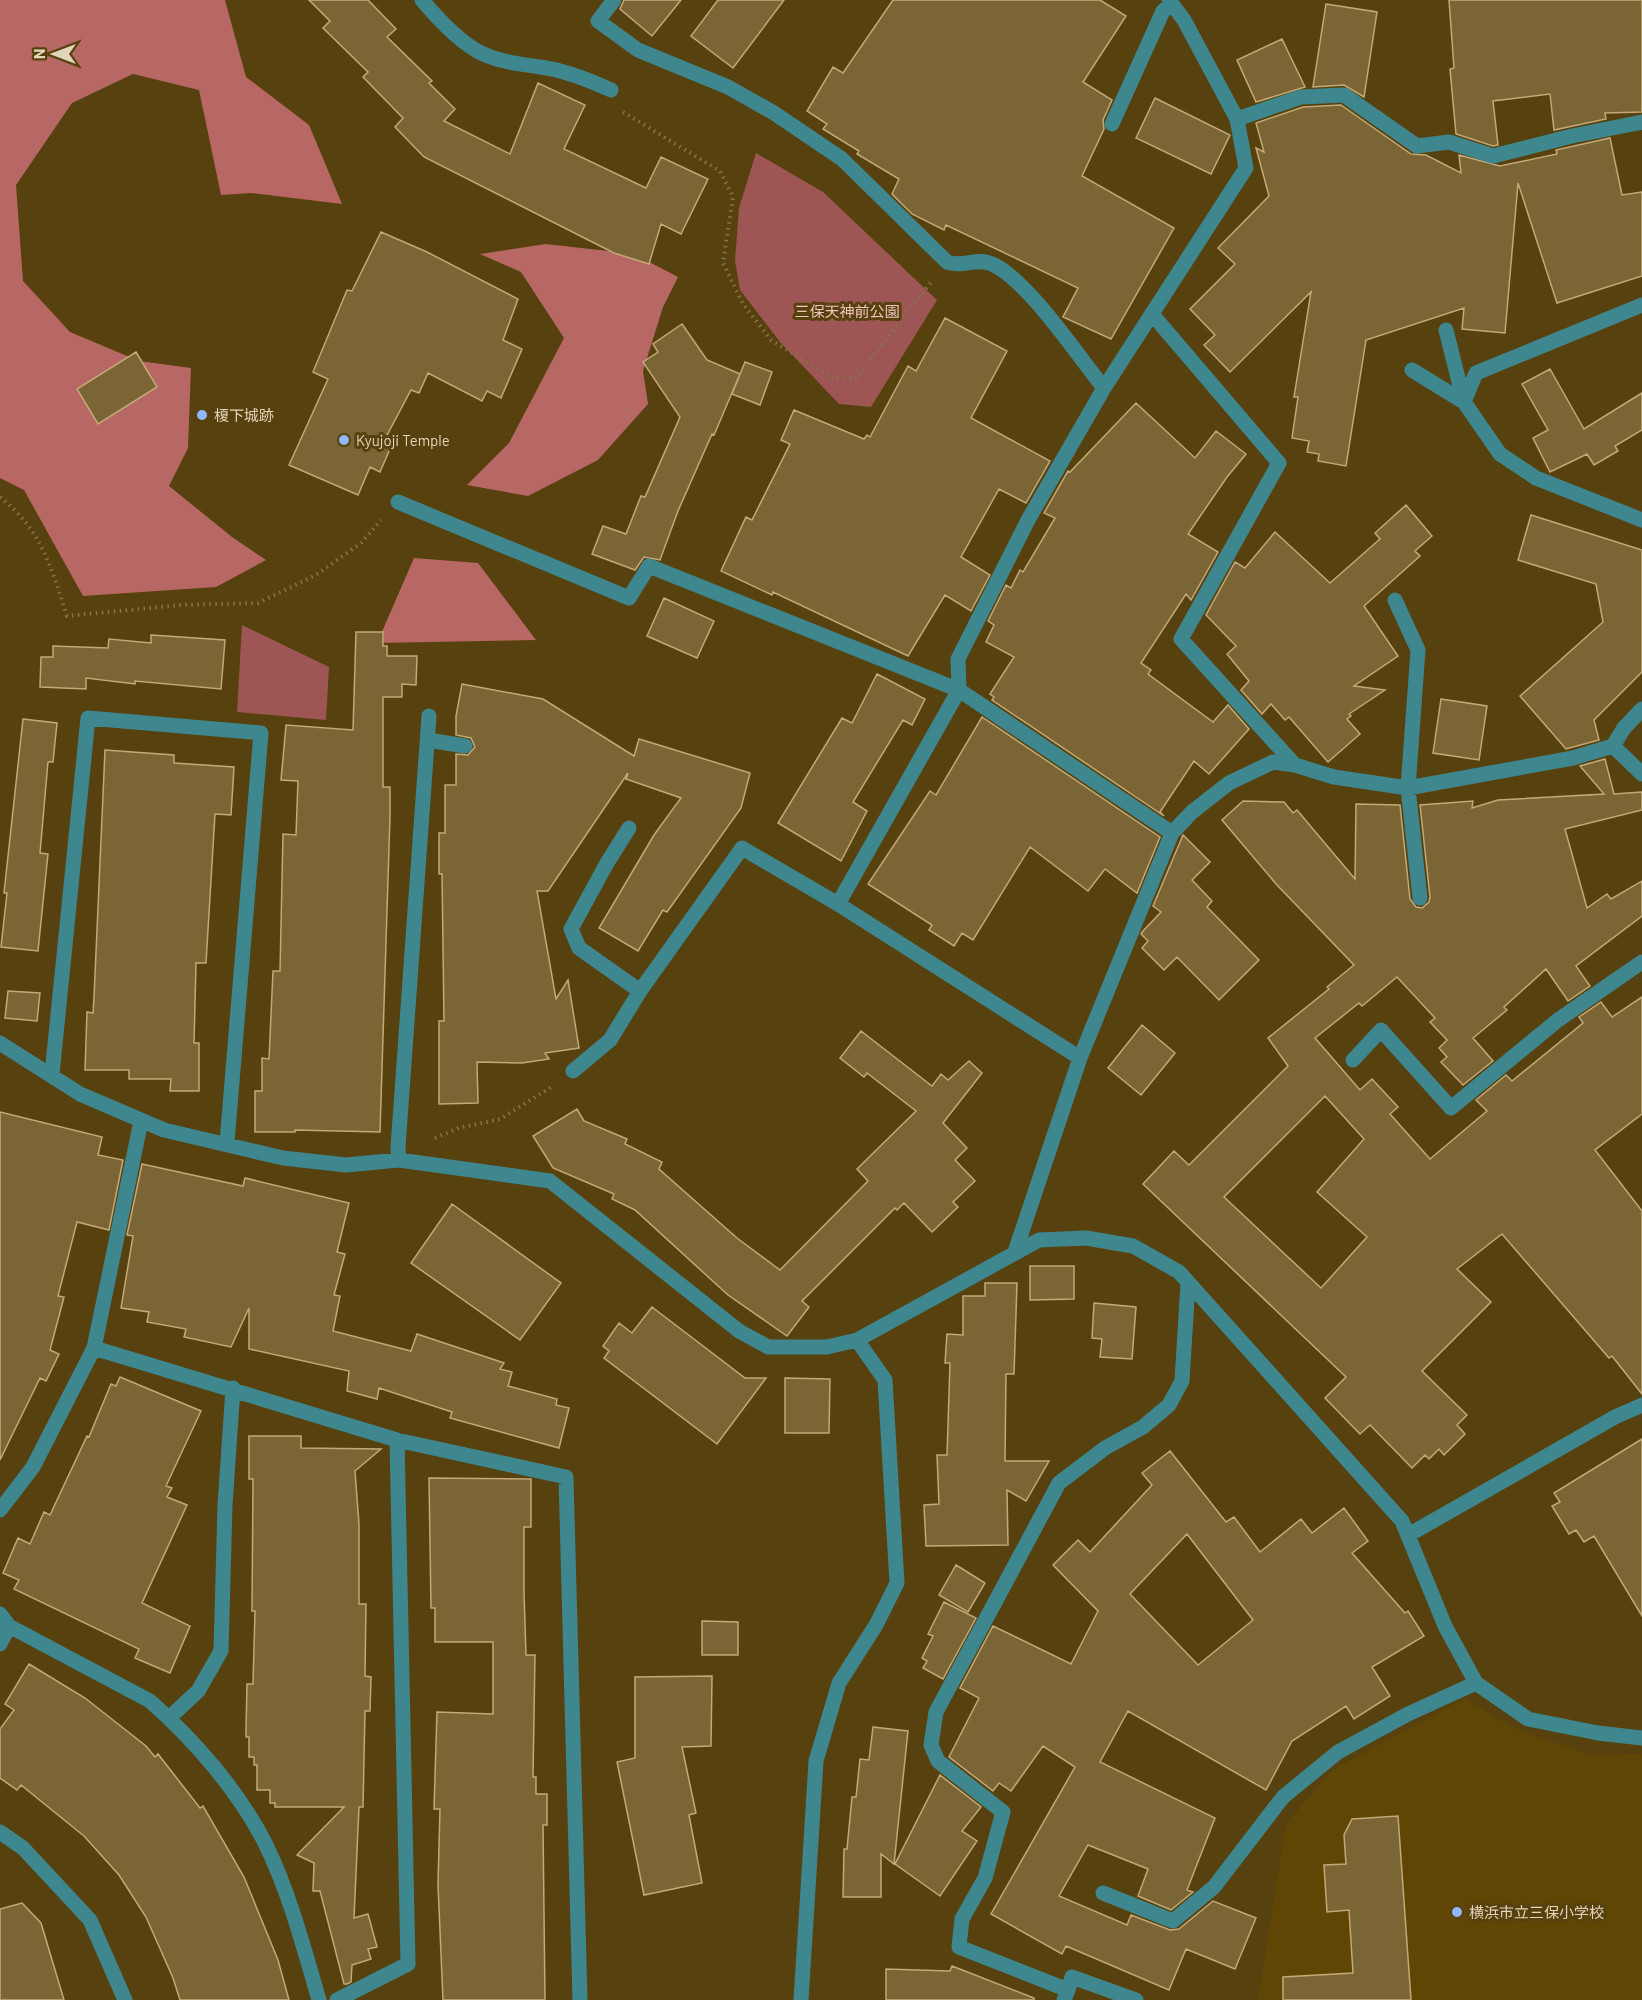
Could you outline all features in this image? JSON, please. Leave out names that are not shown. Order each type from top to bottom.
[{"type":"street","points":[[422,0],[441,22],[480,53],[521,66],[540,67],[584,78],[611,90]]},
{"type":"street","points":[[614,0],[598,21],[638,50],[747,97],[842,159],[947,262],[957,266],[982,260],[995,265],[1024,286],[1104,388]]},
{"type":"street","points":[[838,904],[959,690],[958,659],[1028,520],[1104,388],[1246,168],[1237,119],[1184,20],[1170,2],[1163,11],[1112,124]]},
{"type":"street","points":[[1237,119],[1301,97],[1344,95],[1417,146],[1449,142],[1493,156],[1572,136],[1642,122]]},
{"type":"street","points":[[1464,402],[1476,373],[1642,305]]},
{"type":"street","points":[[1152,314],[1279,463],[1180,639],[1295,765]]},
{"type":"street","points":[[1446,330],[1464,402],[1500,454],[1536,478],[1642,520]]},
{"type":"street","points":[[1412,370],[1464,402]]},
{"type":"street","points":[[398,502],[629,598],[649,566],[959,690],[1172,833]]},
{"type":"street","points":[[1395,600],[1418,650],[1408,788],[1420,898]]},
{"type":"street","points":[[1015,1252],[1080,1058],[1172,833],[1192,812],[1229,783],[1273,762],[1295,765],[1334,777],[1408,788],[1573,758],[1613,746],[1624,728],[1642,709]]},
{"type":"street","points":[[398,1154],[429,716]]},
{"type":"street","points":[[52,1074],[88,718],[261,733],[227,1142]]},
{"type":"street","points":[[428,740],[465,746]]},
{"type":"street","points":[[1613,746],[1642,774]]},
{"type":"street","points":[[629,828],[607,863],[572,929],[579,948],[640,991]]},
{"type":"street","points":[[573,1071],[610,1040],[640,991],[742,848],[838,904],[1080,1058]]},
{"type":"street","points":[[1353,1060],[1381,1030],[1451,1108],[1558,1020],[1642,962]]},
{"type":"street","points":[[0,1043],[52,1074],[80,1094],[164,1130],[227,1142],[283,1158],[346,1165],[398,1154],[550,1181],[739,1330],[768,1347],[827,1347],[857,1340],[1039,1240],[1086,1238],[1133,1246],[1179,1272],[1355,1465],[1402,1521],[1410,1534],[1445,1626],[1476,1683],[1528,1719],[1598,1733],[1642,1738]]},
{"type":"street","points":[[0,1510],[33,1467],[94,1348],[141,1121]]},
{"type":"street","points":[[1136,2000],[1072,1977],[1066,1995],[959,1947],[962,1919],[985,1878],[1003,1812],[938,1761],[931,1745],[936,1712],[1059,1482],[1105,1448],[1143,1427],[1169,1405],[1182,1381],[1188,1283]]},
{"type":"street","points":[[801,2000],[816,1761],[839,1683],[876,1625],[897,1583],[885,1380],[857,1340]]},
{"type":"street","points":[[94,1348],[233,1388],[397,1440],[566,1477],[580,2000]]},
{"type":"street","points":[[169,1718],[198,1691],[221,1651],[225,1505],[233,1388]]},
{"type":"street","points":[[1410,1534],[1615,1417],[1642,1405]]},
{"type":"street","points":[[337,2000],[408,1964],[397,1440]]},
{"type":"street","points":[[0,1644],[4,1620],[150,1701],[169,1718],[228,1786],[265,1844],[301,1938],[319,2000]]},
{"type":"street","points":[[1103,1893],[1173,1921],[1214,1887],[1283,1797],[1338,1752],[1408,1714],[1476,1683]]},
{"type":"street","points":[[0,1832],[23,1848],[90,1920],[125,2000]]},
{"type":"path","points":[[611,90],[624,113],[720,171],[733,197],[723,263],[743,304],[771,339],[834,379],[856,378],[947,262]]},
{"type":"path","points":[[0,497],[20,513],[45,549],[67,616],[180,605],[258,603],[316,574],[360,543],[398,502]]},
{"type":"path","points":[[398,1154],[459,1128],[500,1119],[533,1100],[573,1071]]},
{"type":"shaded area","points":[[0,0],[225,0],[246,77],[309,125],[342,204],[251,193],[221,195],[199,90],[133,74],[72,103],[16,185],[23,281],[70,332],[139,361],[191,368],[188,448],[169,486],[232,537],[266,560],[216,587],[83,596],[24,490],[0,478]]},
{"type":"shaded area","points":[[546,244],[634,254],[678,277],[663,307],[643,371],[648,404],[598,460],[528,496],[467,485],[509,443],[564,338],[521,272],[480,254]]},
{"type":"shaded area","points":[[414,558],[478,563],[536,640],[377,643]]},
{"type":"shaded area","name":"横浜市立三保小学校","points":[[1465,1698],[1513,1728],[1592,1755],[1642,1754],[1642,2000],[1258,2000],[1286,1824],[1331,1771]]},
{"type":"green space","name":"三保天神前公園","points":[[756,153],[823,192],[937,300],[871,407],[839,404],[780,342],[740,290],[735,261],[739,208]]},
{"type":"green space","points":[[242,625],[329,667],[326,720],[237,712]]},
{"type":"building","points":[[309,0],[368,0],[396,29],[387,37],[432,81],[429,83],[455,109],[444,121],[510,154],[538,83],[585,105],[564,149],[646,188],[661,157],[708,179],[681,234],[661,224],[649,264],[614,253],[424,157],[395,127],[403,118],[363,77],[368,72],[323,28],[330,21]]},
{"type":"building","points":[[624,0],[681,0],[652,36],[620,9]]},
{"type":"building","points":[[718,0],[784,0],[733,68],[691,36]]},
{"type":"building","points":[[893,0],[1100,0],[1126,16],[1083,82],[1112,100],[1103,120],[1104,129],[1082,176],[1174,228],[1111,339],[1063,317],[1078,288],[946,225],[944,230],[912,214],[892,194],[899,179],[857,154],[859,151],[823,129],[827,124],[807,111],[833,67],[843,73]]},
{"type":"building","points":[[1449,0],[1642,0],[1642,112],[1605,113],[1606,119],[1554,130],[1550,94],[1493,101],[1498,145],[1493,146],[1456,134],[1450,69],[1454,68]]},
{"type":"building","points":[[1326,4],[1377,12],[1364,97],[1344,85],[1313,87]]},
{"type":"building","points":[[1282,39],[1305,87],[1256,102],[1237,60]]},
{"type":"building","points":[[1155,98],[1230,135],[1211,174],[1136,138]]},
{"type":"building","points":[[1341,105],[1411,154],[1426,155],[1461,173],[1459,155],[1500,166],[1557,154],[1556,150],[1610,138],[1622,195],[1642,192],[1642,276],[1557,303],[1518,183],[1505,333],[1462,329],[1464,308],[1366,340],[1346,466],[1318,461],[1319,454],[1307,452],[1309,441],[1292,438],[1298,397],[1294,397],[1311,292],[1230,372],[1204,345],[1215,335],[1190,309],[1235,264],[1218,248],[1269,196],[1256,148],[1264,152],[1256,123],[1303,107]]},
{"type":"building","points":[[381,232],[427,252],[518,299],[503,340],[522,349],[501,398],[487,391],[482,401],[428,373],[419,393],[411,390],[385,439],[393,442],[380,472],[370,467],[358,495],[289,465],[328,379],[313,372],[347,290],[352,291]]},
{"type":"building","points":[[945,318],[1007,351],[971,418],[1050,461],[1026,503],[999,489],[961,557],[990,575],[971,611],[945,595],[908,656],[773,592],[772,595],[721,571],[746,517],[752,520],[790,444],[781,440],[794,410],[864,439],[867,435],[870,437],[908,366],[916,371]]},
{"type":"building","points":[[682,324],[707,360],[740,374],[678,511],[660,560],[644,557],[635,570],[592,554],[603,526],[626,534],[641,496],[645,497],[680,417],[643,362],[658,352],[653,344]]},
{"type":"building","points":[[136,352],[157,387],[98,424],[77,389]]},
{"type":"building","points":[[745,362],[772,372],[760,405],[732,394]]},
{"type":"building","points":[[1550,369],[1584,429],[1642,393],[1642,430],[1615,446],[1618,451],[1594,465],[1587,454],[1550,472],[1533,438],[1548,430],[1522,384]]},
{"type":"building","points":[[1136,403],[1195,458],[1216,431],[1246,454],[1227,477],[1188,534],[1218,552],[1191,600],[1186,594],[1141,663],[1151,670],[1148,674],[1213,722],[1228,705],[1249,729],[1209,774],[1194,761],[1160,812],[1164,816],[992,700],[994,697],[990,694],[1014,657],[986,642],[994,625],[988,621],[1006,585],[1011,588],[1020,570],[1023,572],[1055,518],[1044,513],[1068,471],[1070,472]]},
{"type":"building","points":[[1406,505],[1432,536],[1415,551],[1420,556],[1364,606],[1398,656],[1354,686],[1385,690],[1349,714],[1351,716],[1347,719],[1360,734],[1328,762],[1289,717],[1285,720],[1271,704],[1262,714],[1241,690],[1249,681],[1227,654],[1236,646],[1206,615],[1235,562],[1245,568],[1275,532],[1330,583],[1380,539],[1375,533]]},
{"type":"building","points":[[1531,515],[1642,550],[1642,672],[1594,720],[1599,740],[1566,749],[1520,696],[1603,622],[1596,584],[1518,560]]},
{"type":"building","points":[[664,598],[714,621],[697,658],[647,636]]},
{"type":"building","points":[[356,632],[383,632],[383,646],[387,646],[387,656],[417,656],[416,685],[402,684],[402,697],[383,697],[383,787],[390,787],[390,816],[380,1132],[295,1130],[295,1132],[255,1132],[255,1091],[262,1091],[262,1058],[269,1059],[273,971],[280,971],[283,834],[296,835],[298,781],[281,780],[286,725],[353,730]]},
{"type":"building","points":[[151,635],[225,640],[221,689],[135,681],[135,684],[86,678],[86,689],[40,687],[41,657],[53,657],[53,646],[108,648],[109,639],[151,643]]},
{"type":"building","points":[[877,674],[925,699],[912,725],[903,720],[853,802],[867,811],[841,861],[778,823],[842,718],[852,723]]},
{"type":"building","points":[[462,684],[543,699],[634,756],[639,739],[750,773],[741,808],[667,912],[663,910],[638,951],[599,928],[654,835],[681,798],[626,779],[628,773],[548,891],[537,891],[556,999],[568,980],[579,1048],[545,1053],[549,1059],[522,1063],[477,1062],[478,1103],[439,1104],[439,1021],[444,1021],[442,874],[439,874],[439,833],[445,833],[445,785],[456,785],[456,754],[468,755],[475,747],[471,738],[456,735],[456,716]]},
{"type":"building","points":[[1441,699],[1487,706],[1479,760],[1433,753]]},
{"type":"building","points":[[982,717],[1160,837],[1137,893],[1105,869],[1088,891],[1030,847],[973,940],[962,933],[954,946],[929,930],[932,925],[868,884],[930,791],[936,795]]},
{"type":"building","points":[[23,719],[57,723],[53,762],[48,762],[40,853],[48,854],[38,951],[1,947],[7,893],[4,893]]},
{"type":"building","points":[[105,750],[174,755],[174,763],[234,767],[231,815],[215,814],[206,963],[196,963],[194,1043],[199,1043],[199,1091],[170,1091],[171,1079],[129,1079],[129,1070],[85,1070],[87,1012],[93,1013]]},
{"type":"building","points":[[1605,759],[1614,794],[1642,792],[1642,810],[1565,829],[1587,908],[1607,894],[1611,899],[1642,881],[1642,916],[1576,966],[1590,986],[1568,1001],[1546,969],[1504,1007],[1507,1010],[1473,1038],[1493,1061],[1463,1085],[1441,1062],[1447,1057],[1439,1048],[1447,1040],[1430,1022],[1435,1018],[1397,977],[1362,1006],[1359,1003],[1315,1038],[1360,1090],[1372,1079],[1398,1107],[1390,1114],[1430,1159],[1487,1111],[1476,1100],[1506,1075],[1512,1081],[1583,1023],[1579,1017],[1601,1002],[1612,1017],[1642,997],[1642,1114],[1595,1150],[1642,1211],[1642,1394],[1612,1356],[1609,1358],[1502,1234],[1457,1269],[1491,1302],[1422,1371],[1467,1415],[1457,1425],[1465,1434],[1444,1455],[1439,1449],[1429,1459],[1425,1455],[1412,1468],[1370,1425],[1360,1434],[1325,1398],[1346,1377],[1143,1184],[1174,1151],[1189,1165],[1288,1066],[1268,1038],[1329,989],[1327,987],[1354,965],[1277,885],[1222,820],[1243,801],[1284,802],[1293,813],[1297,810],[1355,879],[1356,804],[1400,805],[1410,899],[1416,907],[1422,908],[1429,902],[1430,897],[1420,805],[1473,801],[1472,808],[1498,800],[1604,794],[1580,766]],"holes":[[[1325,1096],[1364,1139],[1317,1192],[1367,1237],[1321,1288],[1224,1197]]]},
{"type":"building","points":[[1183,835],[1210,862],[1192,880],[1212,901],[1207,907],[1259,960],[1219,1000],[1177,957],[1164,970],[1142,948],[1148,941],[1141,934],[1161,912],[1153,906]]},
{"type":"building","points":[[8,991],[40,993],[37,1021],[5,1018]]},
{"type":"building","points":[[1142,1025],[1175,1053],[1141,1095],[1108,1068]]},
{"type":"building","points":[[861,1031],[932,1086],[941,1074],[948,1080],[969,1061],[982,1073],[943,1123],[967,1148],[955,1160],[975,1181],[953,1202],[958,1207],[932,1232],[904,1203],[897,1210],[895,1208],[802,1301],[809,1307],[787,1336],[728,1295],[635,1210],[612,1199],[614,1194],[553,1168],[533,1136],[577,1109],[584,1121],[627,1139],[625,1144],[662,1162],[659,1169],[737,1238],[780,1270],[868,1181],[857,1169],[916,1111],[867,1073],[864,1077],[840,1058]]},
{"type":"building","points":[[0,1112],[102,1137],[98,1155],[123,1160],[109,1230],[77,1222],[58,1296],[64,1297],[50,1350],[59,1354],[46,1381],[40,1378],[0,1460]]},
{"type":"building","points":[[142,1164],[243,1186],[245,1178],[349,1203],[337,1252],[345,1254],[334,1295],[340,1296],[333,1331],[411,1351],[417,1334],[504,1363],[500,1369],[512,1372],[508,1386],[557,1399],[556,1405],[569,1408],[559,1448],[450,1418],[452,1412],[379,1388],[377,1399],[347,1391],[349,1371],[249,1349],[249,1308],[231,1347],[184,1337],[186,1329],[147,1322],[149,1312],[121,1308],[133,1236],[127,1235]]},
{"type":"building","points":[[452,1204],[561,1283],[520,1340],[411,1263]]},
{"type":"building","points":[[1030,1266],[1074,1266],[1074,1299],[1030,1300]]},
{"type":"building","points":[[985,1283],[1017,1283],[1014,1374],[1006,1374],[1005,1461],[1049,1461],[1026,1501],[1007,1490],[1008,1545],[926,1546],[924,1505],[939,1504],[937,1455],[947,1455],[950,1363],[945,1363],[947,1334],[963,1335],[963,1296],[985,1296]]},
{"type":"building","points":[[1094,1303],[1136,1307],[1132,1359],[1100,1357],[1102,1339],[1092,1338]]},
{"type":"building","points":[[652,1307],[745,1378],[766,1378],[717,1444],[604,1358],[609,1351],[603,1346],[619,1323],[632,1333]]},
{"type":"building","points":[[120,1377],[201,1411],[166,1486],[172,1488],[167,1497],[187,1505],[142,1603],[190,1626],[170,1673],[135,1658],[139,1649],[14,1589],[19,1580],[3,1573],[18,1538],[30,1544],[44,1512],[50,1515],[87,1436],[89,1437],[111,1384],[116,1386]]},
{"type":"building","points":[[785,1378],[830,1379],[829,1433],[785,1433]]},
{"type":"building","points":[[249,1436],[301,1436],[301,1448],[381,1449],[355,1471],[359,1524],[359,1604],[366,1604],[365,1676],[371,1677],[370,1711],[365,1711],[363,1807],[359,1807],[354,1918],[368,1914],[377,1947],[368,1949],[371,1959],[352,1965],[351,1982],[347,1984],[344,1984],[320,1891],[313,1891],[314,1863],[297,1855],[344,1807],[275,1807],[275,1803],[270,1803],[270,1790],[257,1790],[257,1765],[254,1765],[254,1757],[249,1757],[249,1737],[246,1737],[247,1684],[253,1684],[255,1611],[252,1611],[253,1479],[249,1479]]},
{"type":"building","points":[[1642,1439],[1642,1616],[1594,1536],[1584,1542],[1576,1530],[1569,1534],[1552,1506],[1560,1502],[1554,1493]]},
{"type":"building","points":[[1170,1451],[1226,1522],[1234,1517],[1260,1552],[1301,1519],[1312,1533],[1344,1508],[1368,1541],[1352,1553],[1405,1613],[1408,1611],[1424,1636],[1372,1667],[1390,1696],[1354,1719],[1346,1706],[1292,1741],[1266,1790],[1128,1711],[1100,1762],[1215,1818],[1187,1890],[1193,1892],[1171,1910],[1138,1896],[1148,1869],[1088,1845],[1059,1896],[1127,1925],[1131,1915],[1170,1930],[1179,1929],[1213,1901],[1256,1918],[1235,1969],[1186,1949],[1169,1990],[1066,1946],[1062,1954],[991,1914],[1075,1767],[1043,1746],[1011,1791],[999,1783],[993,1791],[949,1757],[979,1698],[960,1688],[993,1626],[1071,1664],[1098,1611],[1053,1565],[1078,1540],[1090,1552],[1152,1485],[1142,1473]],"holes":[[[1187,1534],[1253,1620],[1198,1665],[1130,1594]]]},
{"type":"building","points":[[429,1478],[531,1479],[531,1527],[524,1527],[524,1593],[526,1655],[535,1655],[533,1777],[536,1777],[536,1794],[547,1794],[547,1825],[543,1825],[545,2000],[443,2000],[438,1885],[440,1809],[434,1809],[437,1712],[493,1714],[493,1642],[435,1642],[435,1608],[431,1608]]},
{"type":"building","points":[[956,1565],[985,1583],[968,1612],[939,1595]]},
{"type":"building","points":[[944,1602],[976,1618],[943,1679],[923,1668],[927,1661],[922,1658],[933,1636],[928,1634]]},
{"type":"building","points":[[702,1621],[738,1622],[738,1655],[702,1655]]},
{"type":"building","points":[[29,1664],[85,1698],[146,1746],[155,1757],[158,1754],[200,1808],[203,1806],[244,1877],[278,1960],[289,2000],[180,2000],[173,1978],[146,1917],[119,1875],[84,1836],[21,1785],[17,1790],[0,1778],[0,1729],[14,1710],[5,1704]]},
{"type":"building","points":[[712,1676],[711,1746],[682,1747],[696,1813],[689,1815],[702,1883],[644,1895],[617,1762],[635,1758],[635,1677]]},
{"type":"building","points":[[873,1727],[908,1731],[894,1864],[881,1854],[881,1897],[843,1897],[844,1849],[847,1849],[852,1797],[856,1797],[860,1759],[869,1760]]},
{"type":"building","points":[[940,1775],[981,1807],[962,1831],[977,1841],[940,1896],[895,1864]]},
{"type":"building","points":[[1398,1816],[1411,2000],[1283,2000],[1283,1977],[1353,1973],[1349,1910],[1327,1912],[1324,1865],[1346,1864],[1344,1835],[1352,1819]]},
{"type":"building","points":[[22,1903],[41,1923],[64,2000],[0,2000],[0,1909]]},
{"type":"building","points":[[952,1966],[1034,1998],[1034,2000],[886,2000],[886,1969],[950,1971]]},
{"type":"place","name":"榎下城跡","points":[[202,415]]},
{"type":"place","name":"Kyujoji Temple","points":[[344,440]]},
{"type":"place","name":"横浜市立三保小学校","points":[[1457,1912]]}]
